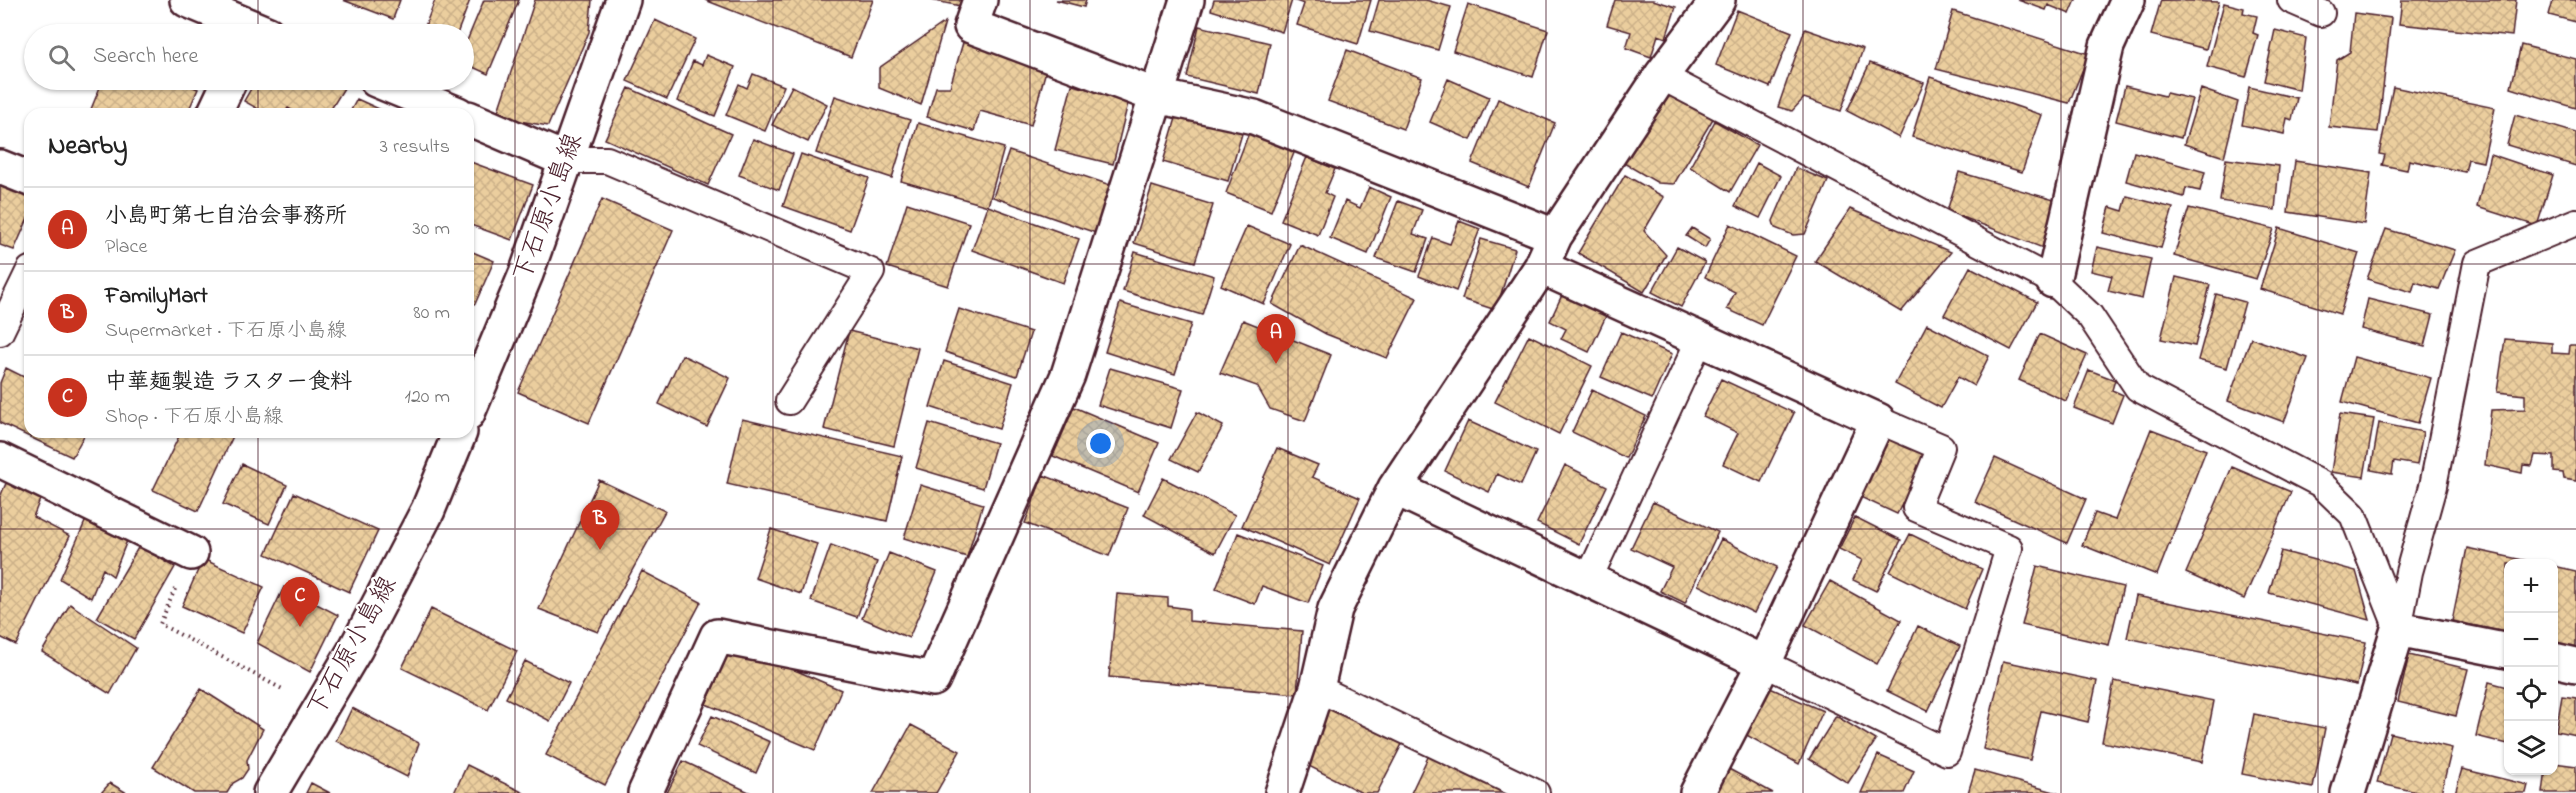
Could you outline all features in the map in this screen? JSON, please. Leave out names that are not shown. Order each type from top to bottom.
[{"type":"street","points":[[187,0],[240,24]]},
{"type":"street","name":"下石原小島線","points":[[474,399],[526,274],[623,0]]},
{"type":"street","points":[[980,0],[971,26],[1157,96],[1254,117],[1555,236]]},
{"type":"street","points":[[645,793],[717,636],[933,679],[1068,375],[1187,0]]},
{"type":"street","points":[[1282,793],[1317,688],[1335,609],[1395,488],[1541,267],[1555,236],[1661,76],[1718,0]]},
{"type":"street","points":[[2053,281],[2107,46],[2128,0]]},
{"type":"street","points":[[217,108],[225,90]]},
{"type":"street","points":[[400,90],[444,108]]},
{"type":"street","points":[[474,121],[566,160]]},
{"type":"street","points":[[0,167],[24,177]]},
{"type":"street","points":[[1541,267],[1878,420],[1764,663],[1696,793]]},
{"type":"street","name":"下石原小島線","points":[[270,793],[356,648],[428,510],[458,438]]},
{"type":"street","points":[[0,460],[191,553]]},
{"type":"street","points":[[1395,488],[1764,663]]},
{"type":"street","points":[[2348,793],[2398,629],[2504,650]]},
{"type":"street","points":[[2558,661],[2576,664]]},
{"type":"lane","points":[[2291,0],[2321,14]]},
{"type":"lane","points":[[1661,76],[2053,281],[2090,316],[2138,388],[2321,483],[2353,515],[2398,629]]},
{"type":"lane","points":[[566,160],[607,160],[872,272],[789,401]]},
{"type":"lane","points":[[2398,629],[2409,572],[2433,486],[2477,263],[2576,222]]},
{"type":"lane","points":[[0,332],[24,282]]},
{"type":"lane","points":[[1588,580],[1700,339]]},
{"type":"lane","points":[[1764,663],[1947,752],[2009,548],[1916,508],[1941,447],[1878,420]]},
{"type":"lane","points":[[1317,688],[1536,793]]},
{"type":"path","points":[[191,553],[160,624],[319,709]]},
{"type":"building","points":[[343,0],[400,0],[393,19]]},
{"type":"building","points":[[435,0],[470,0],[461,24],[426,24]]},
{"type":"building","points":[[484,0],[519,0],[488,74],[474,68],[474,24]]},
{"type":"building","points":[[535,0],[592,0],[589,32],[548,126],[496,117]]},
{"type":"building","points":[[705,0],[873,0],[851,57]]},
{"type":"building","points":[[930,0],[962,0],[961,6]]},
{"type":"building","points":[[1056,0],[1086,0],[1084,7]]},
{"type":"building","points":[[1214,0],[1292,0],[1282,32],[1211,10]]},
{"type":"building","points":[[1293,0],[1371,0],[1358,44],[1297,25],[1304,4]]},
{"type":"building","points":[[1379,0],[1426,0],[1451,7],[1438,50],[1370,31]]},
{"type":"building","points":[[1615,0],[1653,0],[1676,7],[1666,38],[1658,35],[1651,57],[1626,48],[1631,32],[1607,25]]},
{"type":"building","points":[[2018,0],[2076,0],[2070,14],[2048,5],[2046,10]]},
{"type":"building","points":[[2161,0],[2219,2],[2206,49],[2151,35]]},
{"type":"building","points":[[2402,0],[2516,0],[2512,36],[2399,24]]},
{"type":"building","points":[[2553,0],[2576,0],[2576,22],[2549,15]]},
{"type":"building","points":[[2224,3],[2244,8],[2243,13],[2257,16],[2253,33],[2258,35],[2246,77],[2207,67]]},
{"type":"building","points":[[1468,4],[1548,30],[1533,77],[1453,51]]},
{"type":"building","points":[[1737,10],[1792,32],[1770,87],[1716,65]]},
{"type":"building","points":[[1953,11],[2089,54],[2069,103],[1936,69]]},
{"type":"building","points":[[2354,13],[2391,18],[2378,132],[2329,127],[2337,60],[2350,52]]},
{"type":"building","points":[[655,20],[695,39],[667,99],[627,81]]},
{"type":"building","points":[[945,22],[921,105],[879,88],[879,68]]},
{"type":"building","points":[[1199,26],[1270,43],[1259,94],[1187,77]]},
{"type":"building","points":[[1805,29],[1863,49],[1841,111],[1804,98],[1792,111],[1778,107]]},
{"type":"building","points":[[2275,30],[2306,38],[2299,90],[2264,81]]},
{"type":"building","points":[[964,39],[1048,63],[1031,125],[980,111],[974,131],[927,117],[936,87],[950,87]]},
{"type":"building","points":[[2521,45],[2576,59],[2576,108],[2511,88]]},
{"type":"building","points":[[1347,50],[1422,78],[1403,129],[1328,101]]},
{"type":"building","points":[[706,55],[735,67],[715,116],[677,101],[693,61],[702,65]]},
{"type":"building","points":[[1870,63],[1924,83],[1899,138],[1847,111]]},
{"type":"building","points":[[753,74],[784,86],[765,131],[726,115],[739,84],[747,88]]},
{"type":"building","points":[[1930,77],[2042,115],[2022,172],[1912,137]]},
{"type":"building","points":[[1448,79],[1489,97],[1471,140],[1430,122]]},
{"type":"building","points":[[1072,85],[1129,99],[1113,164],[1055,150]]},
{"type":"building","points":[[792,86],[827,104],[808,142],[772,125]]},
{"type":"building","points":[[2125,86],[2165,96],[2166,93],[2192,99],[2181,138],[2116,121]]},
{"type":"building","points":[[2249,87],[2297,98],[2292,120],[2287,118],[2284,134],[2242,125]]},
{"type":"building","points":[[2393,87],[2495,108],[2483,162],[2468,159],[2465,172],[2409,160],[2407,170],[2382,165],[2385,155],[2379,154]]},
{"type":"building","points":[[629,88],[731,134],[708,185],[605,139]]},
{"type":"building","points":[[1665,88],[1714,117],[1674,184],[1658,183],[1622,162]]},
{"type":"building","points":[[2201,89],[2238,102],[2224,157],[2184,144]]},
{"type":"building","points":[[99,90],[198,90],[190,108],[91,108]]},
{"type":"building","points":[[250,90],[343,90],[332,108],[256,108],[244,101]]},
{"type":"building","points":[[835,96],[910,120],[892,178],[816,153]]},
{"type":"building","points":[[357,99],[377,108],[352,108]]},
{"type":"building","points":[[1498,99],[1555,123],[1529,187],[1472,163]]},
{"type":"building","points":[[1179,108],[1244,127],[1228,181],[1163,162]]},
{"type":"building","points":[[2515,115],[2576,133],[2576,166],[2507,145]]},
{"type":"building","points":[[1715,121],[1757,145],[1730,192],[1690,167]]},
{"type":"building","points":[[918,123],[1004,148],[988,206],[901,181]]},
{"type":"building","points":[[1250,130],[1296,148],[1271,211],[1226,193]]},
{"type":"building","points":[[753,139],[793,154],[779,190],[739,175]]},
{"type":"building","points":[[1009,151],[1116,187],[1099,234],[993,197]]},
{"type":"building","points":[[2134,152],[2205,172],[2200,191],[2186,188],[2184,197],[2126,181]]},
{"type":"building","points":[[801,154],[869,178],[850,230],[783,206]]},
{"type":"building","points":[[2490,154],[2553,175],[2537,226],[2477,207]]},
{"type":"building","points":[[1307,157],[1335,169],[1325,193],[1333,197],[1318,235],[1281,220]]},
{"type":"building","points":[[2226,159],[2279,166],[2275,210],[2220,201]]},
{"type":"building","points":[[2295,161],[2371,173],[2364,224],[2288,212]]},
{"type":"building","points":[[474,163],[533,185],[512,240],[474,226]]},
{"type":"building","points":[[1757,163],[1781,176],[1760,218],[1735,206]]},
{"type":"building","points":[[1796,168],[1828,181],[1805,234],[1793,235],[1775,228],[1773,221]]},
{"type":"building","points":[[1959,172],[2054,200],[2043,248],[1947,211]]},
{"type":"building","points":[[1625,175],[1664,197],[1644,231],[1666,255],[1644,292],[1578,253]]},
{"type":"building","points":[[0,184],[24,193],[24,228],[14,250],[0,245]]},
{"type":"building","points":[[1152,186],[1213,205],[1195,262],[1134,243]]},
{"type":"building","points":[[1369,187],[1391,197],[1368,254],[1330,238],[1345,201],[1360,208]]},
{"type":"building","points":[[2127,196],[2173,208],[2161,248],[2103,233],[2110,207],[2123,211]]},
{"type":"building","points":[[602,199],[673,230],[589,423],[518,392]]},
{"type":"building","points":[[1398,201],[1422,210],[1413,234],[1428,239],[1416,272],[1376,258]]},
{"type":"building","points":[[907,203],[969,223],[948,286],[887,267]]},
{"type":"building","points":[[988,206],[1079,239],[1063,283],[972,250]]},
{"type":"building","points":[[2189,208],[2274,229],[2256,279],[2174,256]]},
{"type":"building","points":[[1850,209],[1951,252],[1901,312],[1815,261]]},
{"type":"building","points":[[1459,221],[1480,229],[1456,291],[1419,276],[1433,238],[1450,244]]},
{"type":"building","points":[[1730,224],[1796,256],[1762,325],[1727,309],[1735,292],[1705,277]]},
{"type":"building","points":[[1247,226],[1290,244],[1264,304],[1221,285]]},
{"type":"building","points":[[1692,228],[1710,239],[1705,248],[1686,236]]},
{"type":"building","points":[[2279,228],[2359,253],[2340,314],[2260,289]]},
{"type":"building","points":[[2386,229],[2455,250],[2439,289],[2415,282],[2412,292],[2367,279]]},
{"type":"building","points":[[1481,239],[1515,249],[1496,310],[1462,299]]},
{"type":"building","points":[[1300,245],[1417,298],[1387,358],[1326,334],[1272,304]]},
{"type":"building","points":[[1677,247],[1705,262],[1681,307],[1652,292]]},
{"type":"building","points":[[2097,247],[2151,259],[2142,299],[2108,291],[2112,276],[2091,271]]},
{"type":"building","points":[[1135,252],[1214,276],[1202,315],[1123,291]]},
{"type":"building","points":[[474,253],[494,261],[474,304]]},
{"type":"building","points":[[1970,267],[2037,302],[2011,350],[1944,315]]},
{"type":"building","points":[[2176,277],[2210,285],[2195,346],[2161,339]]},
{"type":"building","points":[[2216,294],[2245,302],[2227,368],[2198,360]]},
{"type":"building","points":[[1562,295],[1606,316],[1589,352],[1561,339],[1566,329],[1550,321]]},
{"type":"building","points":[[2368,299],[2433,315],[2425,346],[2361,329]]},
{"type":"building","points":[[1120,303],[1191,324],[1175,374],[1105,352]]},
{"type":"building","points":[[959,309],[1031,332],[1017,376],[945,352]]},
{"type":"building","points":[[1243,320],[1331,355],[1305,421],[1270,409],[1257,386],[1220,373]]},
{"type":"building","points":[[1927,324],[1989,356],[1974,386],[1958,377],[1941,408],[1895,384]]},
{"type":"building","points":[[849,331],[918,348],[894,446],[824,429]]},
{"type":"building","points":[[1621,332],[1672,354],[1652,399],[1601,377]]},
{"type":"building","points":[[2040,334],[2087,355],[2066,401],[2019,380]]},
{"type":"building","points":[[1529,335],[1592,366],[1559,434],[1495,402]]},
{"type":"building","points":[[2251,338],[2308,358],[2284,422],[2228,401]]},
{"type":"building","points":[[2505,339],[2552,343],[2552,353],[2569,354],[2570,345],[2576,345],[2576,481],[2564,479],[2563,473],[2554,472],[2554,456],[2535,455],[2532,466],[2523,465],[2522,473],[2485,465],[2491,410],[2525,409],[2525,395],[2497,392]]},
{"type":"building","points":[[682,355],[730,378],[707,427],[659,404]]},
{"type":"building","points":[[2354,357],[2431,378],[2418,423],[2342,402]]},
{"type":"building","points":[[944,361],[1013,383],[999,429],[930,407]]},
{"type":"building","points":[[6,368],[24,377],[24,434],[0,423],[0,383]]},
{"type":"building","points":[[1110,368],[1183,389],[1171,428],[1098,405]]},
{"type":"building","points":[[2089,370],[2115,380],[2112,390],[2123,395],[2112,423],[2074,408]]},
{"type":"building","points":[[1721,379],[1794,413],[1761,482],[1723,464],[1738,433],[1703,416]]},
{"type":"building","points":[[1592,390],[1646,416],[1626,458],[1572,432]]},
{"type":"building","points":[[1074,407],[1159,443],[1138,492],[1053,456]]},
{"type":"building","points":[[1197,412],[1223,426],[1198,472],[1171,459]]},
{"type":"building","points":[[2340,414],[2374,419],[2364,477],[2331,472]]},
{"type":"building","points":[[742,419],[902,456],[887,521],[727,484]]},
{"type":"building","points":[[1468,421],[1536,452],[1521,485],[1497,474],[1489,492],[1445,471]]},
{"type":"building","points":[[929,423],[996,443],[983,488],[916,468]]},
{"type":"building","points":[[2379,423],[2423,432],[2417,465],[2394,461],[2392,474],[2371,470]]},
{"type":"building","points":[[2151,429],[2206,450],[2157,575],[2082,545],[2095,513],[2115,520]]},
{"type":"building","points":[[1888,435],[1927,454],[1897,514],[1858,496]]},
{"type":"building","points":[[32,438],[83,438],[72,457]]},
{"type":"building","points":[[178,438],[232,438],[198,511],[153,490]]},
{"type":"building","points":[[1277,448],[1318,465],[1312,477],[1360,498],[1330,565],[1242,526]]},
{"type":"building","points":[[1995,458],[2086,499],[2067,543],[1975,502]]},
{"type":"building","points":[[242,464],[287,485],[269,524],[223,504]]},
{"type":"building","points":[[1565,465],[1607,486],[1579,544],[1537,523]]},
{"type":"building","points":[[2232,467],[2291,492],[2244,599],[2186,573]]},
{"type":"building","points":[[1043,475],[1128,508],[1109,556],[1025,523]]},
{"type":"building","points":[[1163,478],[1235,515],[1215,553],[1144,515]]},
{"type":"building","points":[[599,480],[665,511],[598,632],[539,609]]},
{"type":"building","points":[[7,481],[41,497],[33,517],[70,536],[16,645],[0,637],[0,497]]},
{"type":"building","points":[[920,485],[983,504],[967,557],[904,538]]},
{"type":"building","points":[[294,493],[378,531],[349,592],[266,554]]},
{"type":"building","points":[[1653,502],[1718,532],[1685,603],[1660,591],[1672,567],[1631,548]]},
{"type":"building","points":[[88,515],[128,538],[113,576],[103,569],[91,598],[60,579]]},
{"type":"building","points":[[1855,517],[1901,540],[1876,591],[1853,580],[1862,560],[1839,549]]},
{"type":"building","points":[[771,529],[817,544],[801,594],[755,578]]},
{"type":"building","points":[[1238,533],[1323,566],[1308,603],[1262,586],[1255,604],[1216,589]]},
{"type":"building","points":[[1910,534],[1982,569],[1965,609],[1890,572]]},
{"type":"building","points":[[1721,539],[1777,567],[1754,613],[1698,585]]},
{"type":"building","points":[[831,545],[877,562],[857,617],[811,601]]},
{"type":"building","points":[[139,546],[175,567],[134,639],[97,618]]},
{"type":"building","points":[[2467,548],[2518,559],[2504,559],[2504,632],[2452,621]]},
{"type":"building","points":[[2281,551],[2356,571],[2370,620],[2269,593]]},
{"type":"building","points":[[889,553],[937,572],[909,638],[862,618]]},
{"type":"building","points":[[203,559],[264,587],[242,633],[182,606]]},
{"type":"building","points":[[2037,566],[2123,587],[2109,645],[2022,625]]},
{"type":"building","points":[[2558,567],[2576,571],[2576,648],[2558,644]]},
{"type":"building","points":[[642,571],[701,602],[605,785],[546,755]]},
{"type":"building","points":[[1830,581],[1901,620],[1877,664],[1805,625]]},
{"type":"building","points":[[284,587],[338,615],[310,672],[257,643]]},
{"type":"building","points":[[1117,594],[1168,598],[1168,606],[1189,609],[1189,621],[1302,631],[1297,694],[1109,677]]},
{"type":"building","points":[[2136,596],[2366,642],[2357,685],[2127,638]]},
{"type":"building","points":[[70,604],[136,648],[110,694],[42,652]]},
{"type":"building","points":[[431,609],[517,651],[488,710],[402,668]]},
{"type":"building","points":[[1918,626],[1960,646],[1928,711],[1887,691]]},
{"type":"building","points":[[732,643],[841,690],[815,750],[706,704]]},
{"type":"building","points":[[2409,655],[2468,669],[2456,716],[2398,702]]},
{"type":"building","points":[[525,661],[569,683],[550,721],[506,698]]},
{"type":"building","points":[[2003,661],[2097,681],[2088,722],[2041,711],[2030,760],[1983,749]]},
{"type":"building","points":[[2114,681],[2214,701],[2202,762],[2102,742]]},
{"type":"building","points":[[2489,682],[2504,686],[2504,743],[2476,736]]},
{"type":"building","points":[[1763,685],[1823,711],[1799,764],[1741,732]]},
{"type":"building","points":[[201,689],[263,729],[247,760],[248,769],[242,778],[233,783],[227,793],[194,793],[153,767]]},
{"type":"building","points":[[2562,696],[2576,698],[2576,735],[2558,731]]},
{"type":"building","points":[[1328,705],[1403,742],[1377,793],[1362,793],[1299,761]]},
{"type":"building","points":[[352,708],[419,743],[407,777],[336,741]]},
{"type":"building","points":[[2254,714],[2325,728],[2313,788],[2242,774]]},
{"type":"building","points":[[712,716],[770,742],[756,773],[697,746]]},
{"type":"building","points":[[1836,716],[1876,740],[1848,783],[1809,759]]},
{"type":"building","points":[[911,725],[960,751],[936,793],[873,793]]},
{"type":"building","points":[[2390,733],[2452,748],[2441,793],[2421,793],[2377,783]]},
{"type":"building","points":[[1429,755],[1510,793],[1411,793]]},
{"type":"building","points":[[1878,755],[1914,771],[1904,793],[1861,793]]},
{"type":"building","points":[[683,761],[751,793],[667,793]]},
{"type":"building","points":[[2558,764],[2576,766],[2576,793],[2543,793],[2545,775],[2558,775]]},
{"type":"building","points":[[467,765],[524,793],[454,793]]},
{"type":"building","points":[[1727,768],[1773,793],[1714,793]]},
{"type":"building","points":[[2462,769],[2528,785],[2526,793],[2455,793]]},
{"type":"building","points":[[1975,770],[2058,793],[1968,793]]},
{"type":"building","points":[[110,783],[127,793],[101,793]]},
{"type":"building","points":[[311,783],[330,793],[306,793]]},
{"type":"place","name":"小島町第七自治会事務所","points":[[1276,364]]},
{"type":"place","name":"FamilyMart","points":[[600,550]]},
{"type":"place","name":"中華麺製造 ラスター食料","points":[[300,627]]}]
